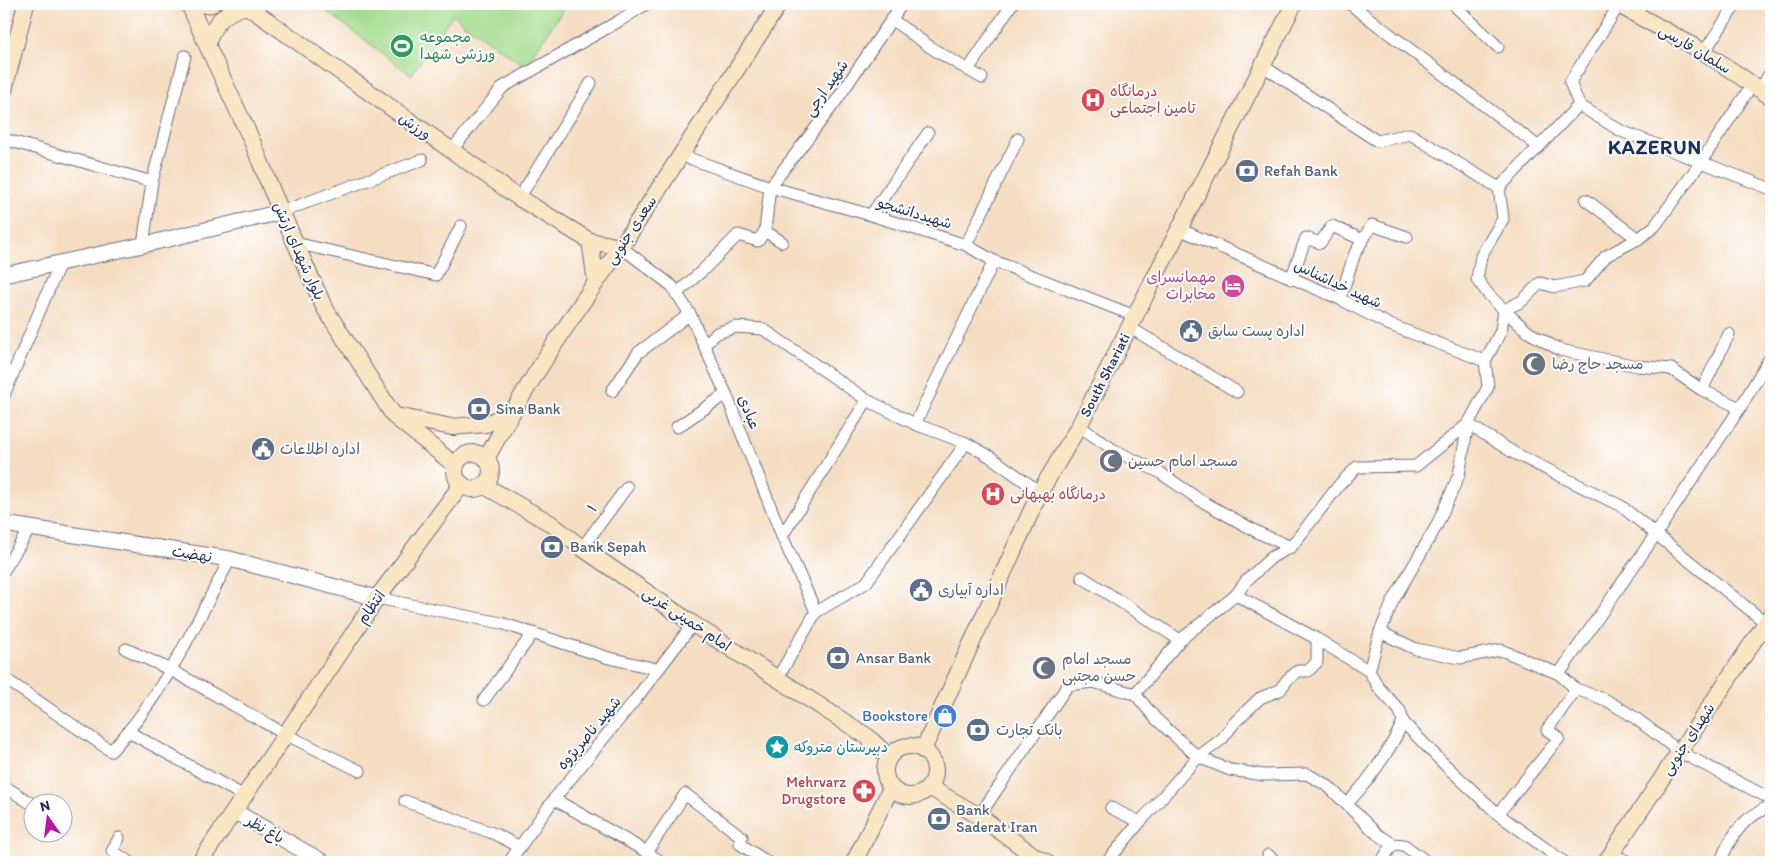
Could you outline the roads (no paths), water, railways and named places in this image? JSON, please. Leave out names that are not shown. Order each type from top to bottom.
[{"type":"main road","points":[[4,90],[26,4]]},
{"type":"main road","name":"بلوار شهدای ارتش","points":[[189,4],[252,141],[281,212],[324,307],[394,416],[456,466]]},
{"type":"main road","points":[[196,4],[212,4]]},
{"type":"main road","name":"سعدی جنوبی","points":[[486,459],[511,412],[540,366],[621,247],[779,4]]},
{"type":"main road","name":"South Shariati","points":[[923,750],[1040,492],[1079,426],[1294,4]]},
{"type":"main road","name":"سلمان فارسی","points":[[1618,4],[1704,52],[1761,91]]},
{"type":"main road","points":[[207,46],[211,31],[220,19],[232,10],[245,5]]},
{"type":"main road","name":"ورزش","points":[[245,5],[519,198],[590,241],[621,247]]},
{"type":"main road","points":[[590,241],[596,282]]},
{"type":"main road","points":[[394,416],[452,427],[486,424],[511,412]]},
{"type":"main road","points":[[475,453],[486,459],[491,473],[487,482],[483,485],[472,488],[462,484],[457,478],[456,466],[463,456],[475,453]]},
{"type":"main road","name":"انتظام","points":[[200,862],[377,598],[462,484]]},
{"type":"main road","name":"امام خمینی غربی","points":[[483,485],[550,523],[582,548],[693,624],[868,737],[889,757]]},
{"type":"main road","name":"شهدای جنوبی","points":[[1608,858],[1769,622]]},
{"type":"main road","points":[[908,746],[923,750],[929,755],[934,768],[933,781],[929,787],[924,792],[913,796],[900,794],[891,788],[885,778],[884,771],[889,757],[897,750],[908,746]]},
{"type":"main road","points":[[929,787],[979,816],[1038,860]]},
{"type":"main road","points":[[854,862],[891,788]]},
{"type":"street","points":[[451,151],[503,87],[646,4]]},
{"type":"street","name":"شهید ارجی","points":[[770,187],[834,104],[902,4]]},
{"type":"street","points":[[968,70],[1012,4]]},
{"type":"street","points":[[1350,4],[1539,147]]},
{"type":"street","points":[[1618,4],[1570,82],[1579,105],[1621,131],[1771,189]]},
{"type":"street","points":[[1704,52],[1736,4]]},
{"type":"street","points":[[1455,5],[1498,47]]},
{"type":"street","points":[[891,19],[933,49],[982,78]]},
{"type":"street","points":[[143,245],[152,182],[185,56]]},
{"type":"street","points":[[1263,66],[1377,141],[1410,134],[1499,188]]},
{"type":"street","points":[[1504,310],[1522,301],[1540,283],[1555,287],[1585,281],[1606,256],[1638,239],[1655,226],[1701,162],[1761,91],[1771,71]]},
{"type":"street","points":[[519,198],[591,83]]},
{"type":"street","points":[[1499,188],[1579,105]]},
{"type":"street","points":[[871,215],[928,133]]},
{"type":"street","points":[[4,139],[152,182]]},
{"type":"street","points":[[966,245],[1018,139]]},
{"type":"street","name":"شهیددانشجو","points":[[680,155],[770,187],[871,215],[966,245],[994,261],[1132,322],[1237,392]]},
{"type":"street","points":[[4,275],[143,245],[281,212],[422,160]]},
{"type":"street","points":[[676,294],[738,235],[758,241],[765,231],[770,187]]},
{"type":"street","points":[[1499,188],[1503,219],[1481,256],[1477,279],[1488,294],[1528,332],[1560,350],[1637,366],[1671,369],[1702,390],[1740,408]]},
{"type":"street","points":[[1586,200],[1638,239]]},
{"type":"street","points":[[1340,299],[1355,254],[1372,225],[1407,236]]},
{"type":"street","points":[[295,243],[436,275],[461,226]]},
{"type":"street","points":[[1291,278],[1306,238],[1320,243],[1332,226],[1363,240]]},
{"type":"street","name":"شهید خداشناس","points":[[1179,229],[1340,299],[1390,325],[1485,361]]},
{"type":"street","points":[[765,231],[782,242]]},
{"type":"street","name":"عبادی","points":[[621,247],[672,286],[690,314],[726,394],[782,536],[816,612]]},
{"type":"street","points":[[915,424],[994,261]]},
{"type":"street","points":[[4,395],[60,263]]},
{"type":"street","points":[[1369,671],[1380,632],[1393,601],[1437,525],[1459,475],[1468,424],[1488,387],[1485,361],[1501,331],[1504,310]]},
{"type":"street","points":[[612,391],[638,353],[690,314]]},
{"type":"street","points":[[704,345],[717,333],[736,327],[763,329],[867,400],[915,424],[966,443],[989,456],[1040,492]]},
{"type":"street","points":[[1702,390],[1729,334]]},
{"type":"street","points":[[1559,674],[1740,408],[1771,356]]},
{"type":"street","points":[[677,427],[726,394]]},
{"type":"street","points":[[782,536],[867,400]]},
{"type":"street","points":[[1468,424],[1514,453],[1621,506],[1769,622]]},
{"type":"street","points":[[1135,694],[1180,640],[1236,595],[1246,581],[1272,557],[1291,547],[1340,484],[1357,467],[1416,466],[1468,424]]},
{"type":"street","points":[[1079,426],[1114,450],[1159,472],[1200,500],[1259,533],[1291,547]]},
{"type":"street","points":[[777,678],[816,612],[866,582],[966,443]]},
{"type":"street","name":"۱","points":[[582,548],[627,487]]},
{"type":"street","name":"نهضت","points":[[4,524],[230,560],[377,598]]},
{"type":"street","points":[[4,570],[30,528]]},
{"type":"street","points":[[4,678],[111,751],[129,732],[171,670],[230,560]]},
{"type":"street","points":[[1082,576],[1180,640]]},
{"type":"street","points":[[1236,595],[1317,639],[1369,671],[1379,688],[1400,711],[1403,722],[1442,763],[1498,814],[1564,862]]},
{"type":"street","points":[[377,598],[501,622],[609,658],[657,669]]},
{"type":"street","name":"شهید ناصرپژوه","points":[[509,862],[554,799],[635,700],[693,624]]},
{"type":"street","points":[[1380,632],[1416,649],[1460,658],[1501,650],[1559,674],[1576,689],[1606,700],[1627,713],[1680,752],[1771,799]]},
{"type":"street","points":[[484,700],[533,633]]},
{"type":"street","points":[[1107,862],[1198,757],[1222,740],[1235,722],[1260,698],[1280,690],[1298,670],[1308,671],[1317,662],[1317,639]]},
{"type":"street","points":[[126,649],[171,670],[286,734],[360,771]]},
{"type":"street","points":[[979,816],[1068,685],[1094,682],[1135,694],[1156,719],[1198,757],[1230,770],[1264,775],[1307,774],[1328,786],[1377,834],[1393,844],[1404,845],[1427,862]]},
{"type":"street","points":[[1498,814],[1559,738],[1547,730],[1576,689]]},
{"type":"street","points":[[1347,804],[1365,783],[1393,744],[1403,722]]},
{"type":"street","points":[[129,732],[244,796]]},
{"type":"street","points":[[4,786],[22,798]]},
{"type":"street","points":[[647,852],[685,794],[742,838],[740,844],[767,862]]},
{"type":"street","points":[[554,799],[647,852],[661,862]]},
{"type":"street","points":[[405,801],[495,834],[520,846]]},
{"type":"street","points":[[1721,862],[1724,852],[1739,829],[1749,819],[1771,805]]},
{"type":"street","points":[[1111,808],[1140,822]]},
{"type":"street","name":"باغ نظر","points":[[234,811],[323,862]]},
{"type":"street","points":[[119,838],[112,851],[130,862]]},
{"type":"street","points":[[1381,862],[1393,844]]},
{"type":"street","points":[[1608,858],[1630,862]]},
{"type":"place","name":"مجموعه ورزشی شهدا","points":[[402,46]]},
{"type":"place","name":"درمانگاه تامین اجتماعی","points":[[1093,100]]},
{"type":"place","name":"Refah Bank","points":[[1247,171]]},
{"type":"place","name":"مهمانسرای مخابرات","points":[[1233,286]]},
{"type":"place","name":"اداره پست سابق","points":[[1191,331]]},
{"type":"place","name":"مسجد حاج رضا","points":[[1534,364]]},
{"type":"place","name":"Sina Bank","points":[[479,409]]},
{"type":"place","name":"اداره اطلاعات","points":[[263,449]]},
{"type":"place","name":"مسجد امام حسین","points":[[1111,461]]},
{"type":"place","name":"درمانگاه بهبهانی","points":[[993,494]]},
{"type":"place","name":"Bank Sepah","points":[[552,547]]},
{"type":"place","name":"اداره آبیاری","points":[[921,590]]},
{"type":"place","name":"Ansar Bank","points":[[838,658]]},
{"type":"place","name":"مسجد امام حسن مجتبی","points":[[1044,668]]},
{"type":"place","name":"Bookstore","points":[[945,716]]},
{"type":"place","name":"بانک تجارت","points":[[978,730]]},
{"type":"place","name":"دبیرستان متروکه","points":[[777,747]]},
{"type":"place","name":"Mehrvarz Drugstore","points":[[864,791]]},
{"type":"place","name":"Bank Saderat Iran","points":[[939,819]]},
{"type":"district","name":"KAZERUN","points":[[1655,147]]}]
